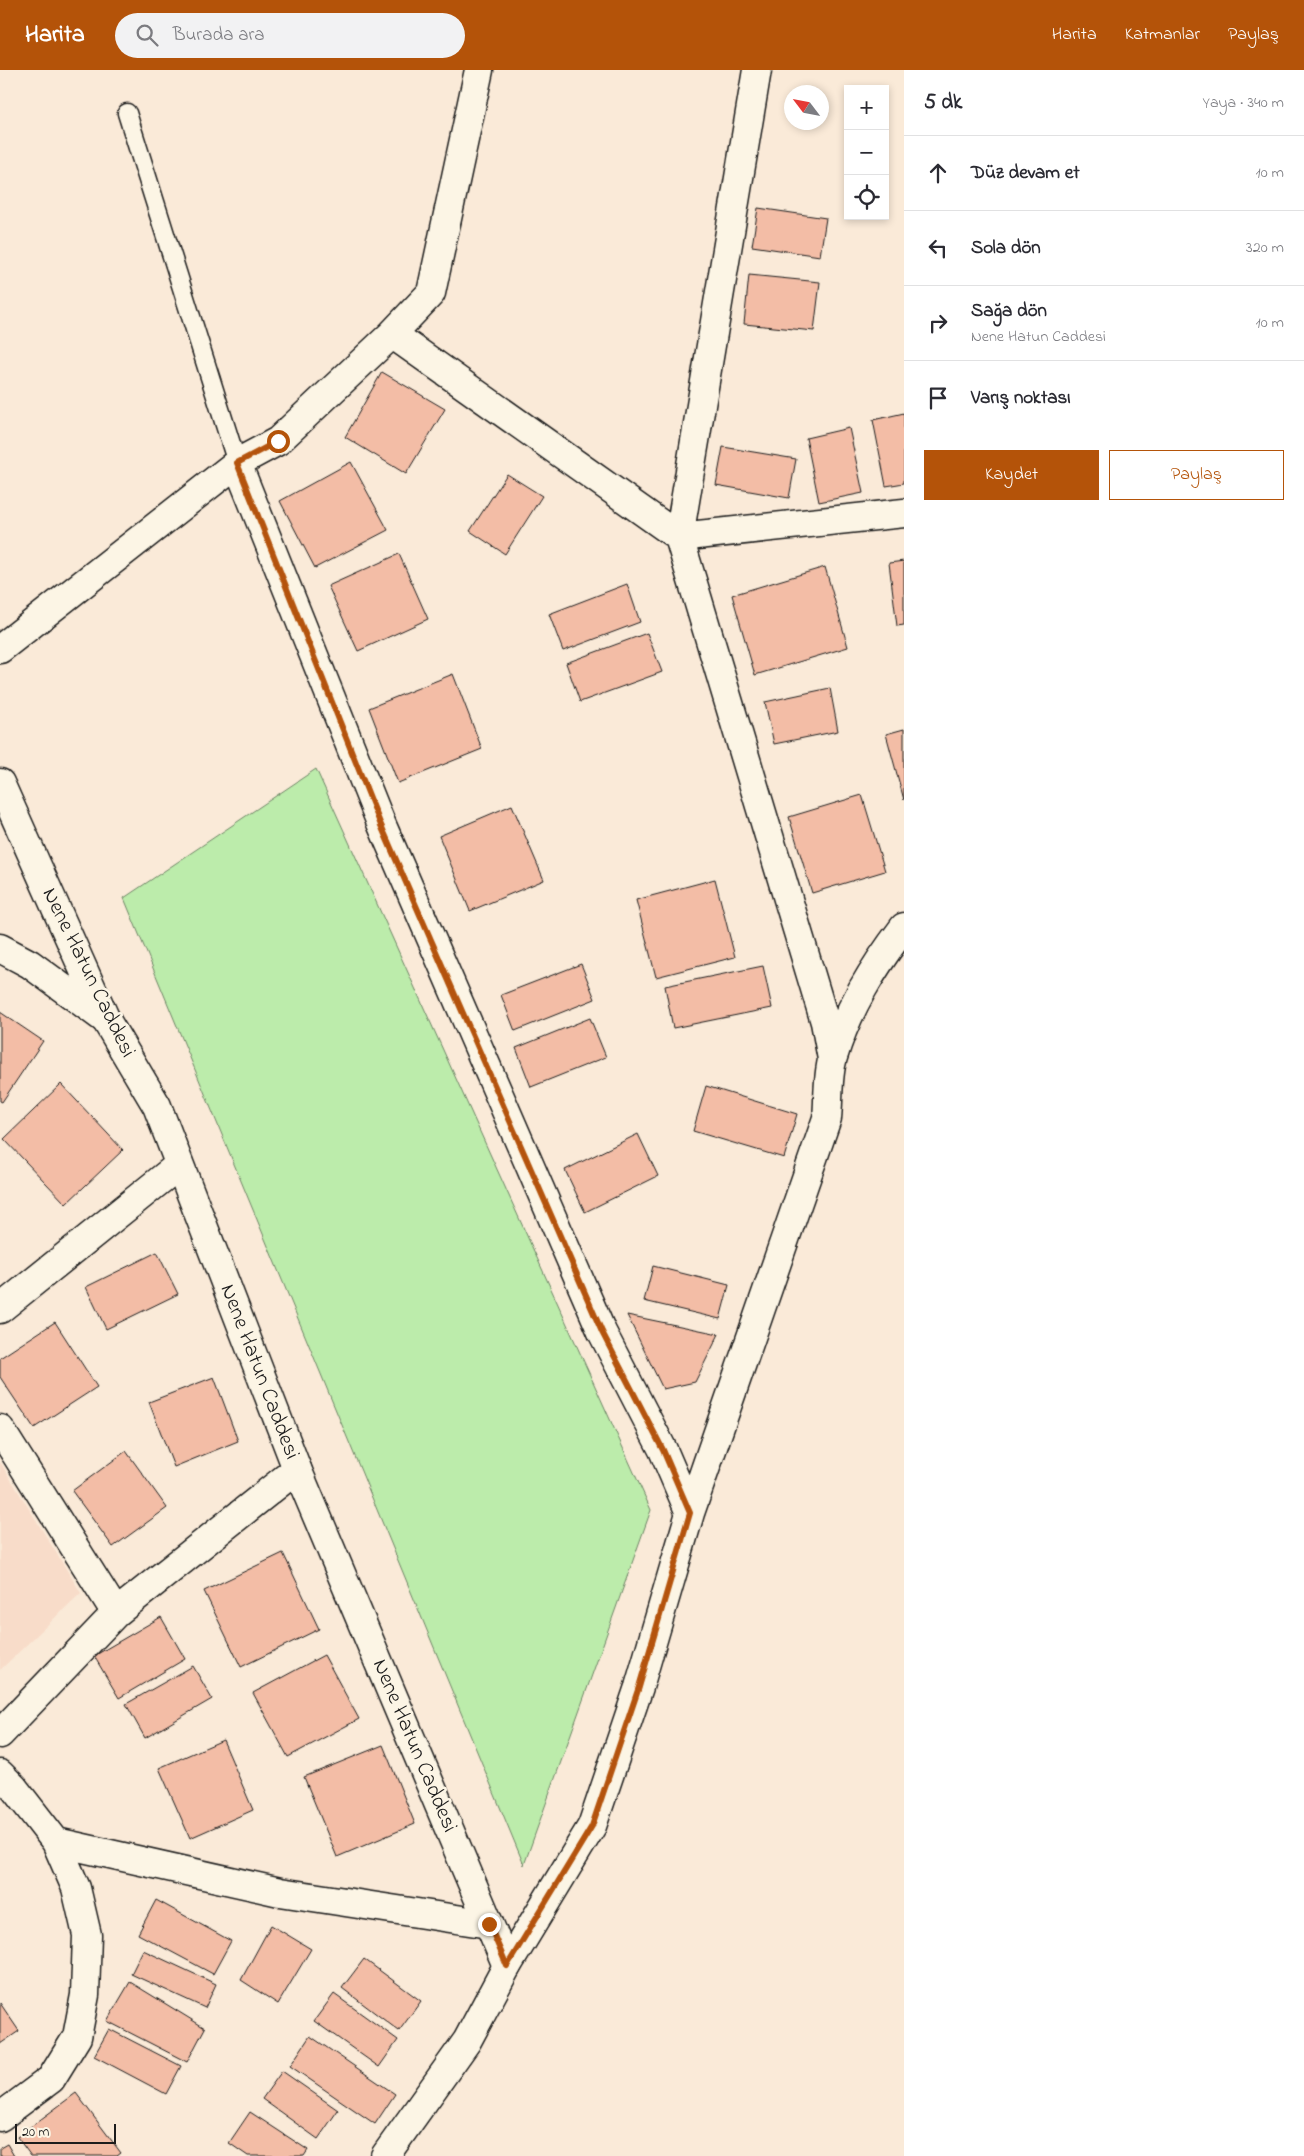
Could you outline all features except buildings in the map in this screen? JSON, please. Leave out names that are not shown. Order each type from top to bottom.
[{"type":"street","points":[[0,648],[237,463],[278,441],[392,334],[431,294],[479,70]]},
{"type":"street","points":[[385,2156],[467,2041],[507,1966],[592,1826],[639,1687],[690,1513],[827,1118],[832,1059],[825,1022],[679,537],[757,70]]},
{"type":"street","points":[[392,334],[679,537],[904,512]]},
{"type":"street","points":[[237,463],[380,823],[602,1332],[663,1450],[690,1513]]},
{"type":"street","name":"Nene Hatun Caddesi","points":[[0,783],[106,1020],[157,1106],[178,1165],[297,1469],[507,1966]]},
{"type":"street","points":[[832,1059],[858,993],[879,960],[904,927]]},
{"type":"street","points":[[0,948],[30,964],[106,1020]]},
{"type":"street","points":[[0,1310],[178,1165]]},
{"type":"street","points":[[0,1429],[116,1613]]},
{"type":"street","points":[[0,1734],[116,1613],[297,1469]]},
{"type":"street","points":[[0,1774],[14,1788],[56,1842],[76,1888],[87,1935],[86,1995],[77,2037],[51,2079],[0,2117]]},
{"type":"street","points":[[56,1842],[280,1892],[489,1924]]},
{"type":"lane","points":[[127,114],[237,463]]},
{"type":"shaded area","points":[[0,1462],[81,1593],[0,1670]]},
{"type":"green space","points":[[316,769],[651,1510],[524,1865],[124,898]]},
{"type":"route","points":[[278,441],[237,463],[380,823],[602,1332],[663,1450],[690,1513],[639,1687],[592,1826],[507,1966],[489,1924]]}]
